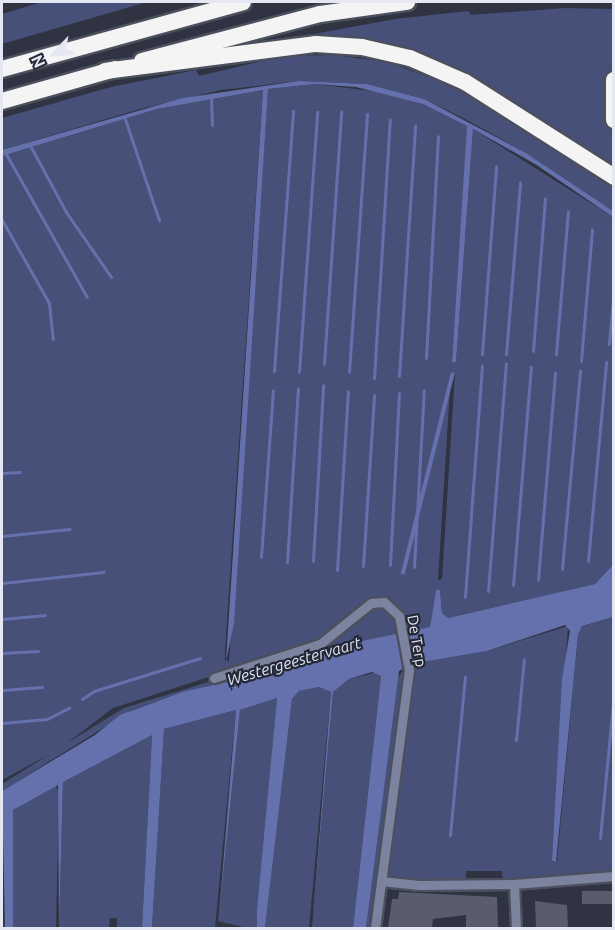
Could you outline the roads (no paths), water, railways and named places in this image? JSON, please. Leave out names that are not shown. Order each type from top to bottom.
[{"type":"highway","points":[[2,101],[320,14],[407,2]]},
{"type":"highway","points":[[2,69],[236,3]]},
{"type":"highway","points":[[105,71],[316,44],[362,47],[410,58],[465,82],[614,177]]},
{"type":"highway","points":[[614,80],[614,120]]},
{"type":"street","name":"De Terp","points":[[214,678],[320,644],[371,603],[384,602],[394,608],[401,622],[409,670],[375,928]]},
{"type":"street","points":[[381,880],[419,885],[514,884],[614,876]]},
{"type":"street","points":[[514,884],[516,928]]},
{"type":"waterway","points":[[211,97],[212,125]]},
{"type":"waterway","points":[[274,371],[293,111]]},
{"type":"waterway","points":[[299,372],[317,112]]},
{"type":"waterway","points":[[324,364],[341,112]]},
{"type":"waterway","points":[[349,372],[367,114]]},
{"type":"waterway","points":[[125,119],[159,220]]},
{"type":"waterway","points":[[374,378],[390,119]]},
{"type":"waterway","points":[[399,376],[415,126]]},
{"type":"waterway","points":[[426,358],[438,136]]},
{"type":"waterway","points":[[31,147],[66,212],[111,277]]},
{"type":"waterway","points":[[6,154],[87,297]]},
{"type":"waterway","points":[[482,354],[496,167]]},
{"type":"waterway","points":[[506,354],[520,183]]},
{"type":"waterway","points":[[533,351],[545,198]]},
{"type":"waterway","points":[[556,354],[568,212]]},
{"type":"waterway","points":[[2,220],[49,303],[53,339]]},
{"type":"waterway","points":[[581,361],[592,229]]},
{"type":"waterway","points":[[609,344],[614,287]]},
{"type":"waterway","points":[[588,561],[606,362]]},
{"type":"waterway","points":[[488,591],[506,364]]},
{"type":"waterway","points":[[465,597],[482,366]]},
{"type":"waterway","points":[[513,585],[531,367]]},
{"type":"waterway","points":[[562,569],[580,371]]},
{"type":"waterway","points":[[538,580],[555,373]]},
{"type":"waterway","points":[[313,561],[323,385]]},
{"type":"waterway","points":[[287,562],[298,388]]},
{"type":"waterway","points":[[261,557],[273,390]]},
{"type":"waterway","points":[[414,567],[424,390]]},
{"type":"waterway","points":[[337,570],[348,391]]},
{"type":"waterway","points":[[390,565],[399,393]]},
{"type":"waterway","points":[[363,566],[374,395]]},
{"type":"waterway","points":[[2,473],[20,472]]},
{"type":"waterway","points":[[2,536],[70,529]]},
{"type":"waterway","points":[[2,583],[103,572]]},
{"type":"waterway","points":[[2,619],[45,615]]},
{"type":"waterway","points":[[2,653],[38,651]]},
{"type":"waterway","points":[[82,699],[94,691],[200,658]]},
{"type":"waterway","points":[[516,740],[524,659]]},
{"type":"waterway","points":[[450,835],[465,677]]},
{"type":"waterway","points":[[2,690],[42,687]]},
{"type":"waterway","points":[[600,838],[614,693]]},
{"type":"waterway","points":[[2,723],[47,719],[69,708]]},
{"type":"water label","name":"Westergeestervaart","points":[[294,661]]}]
